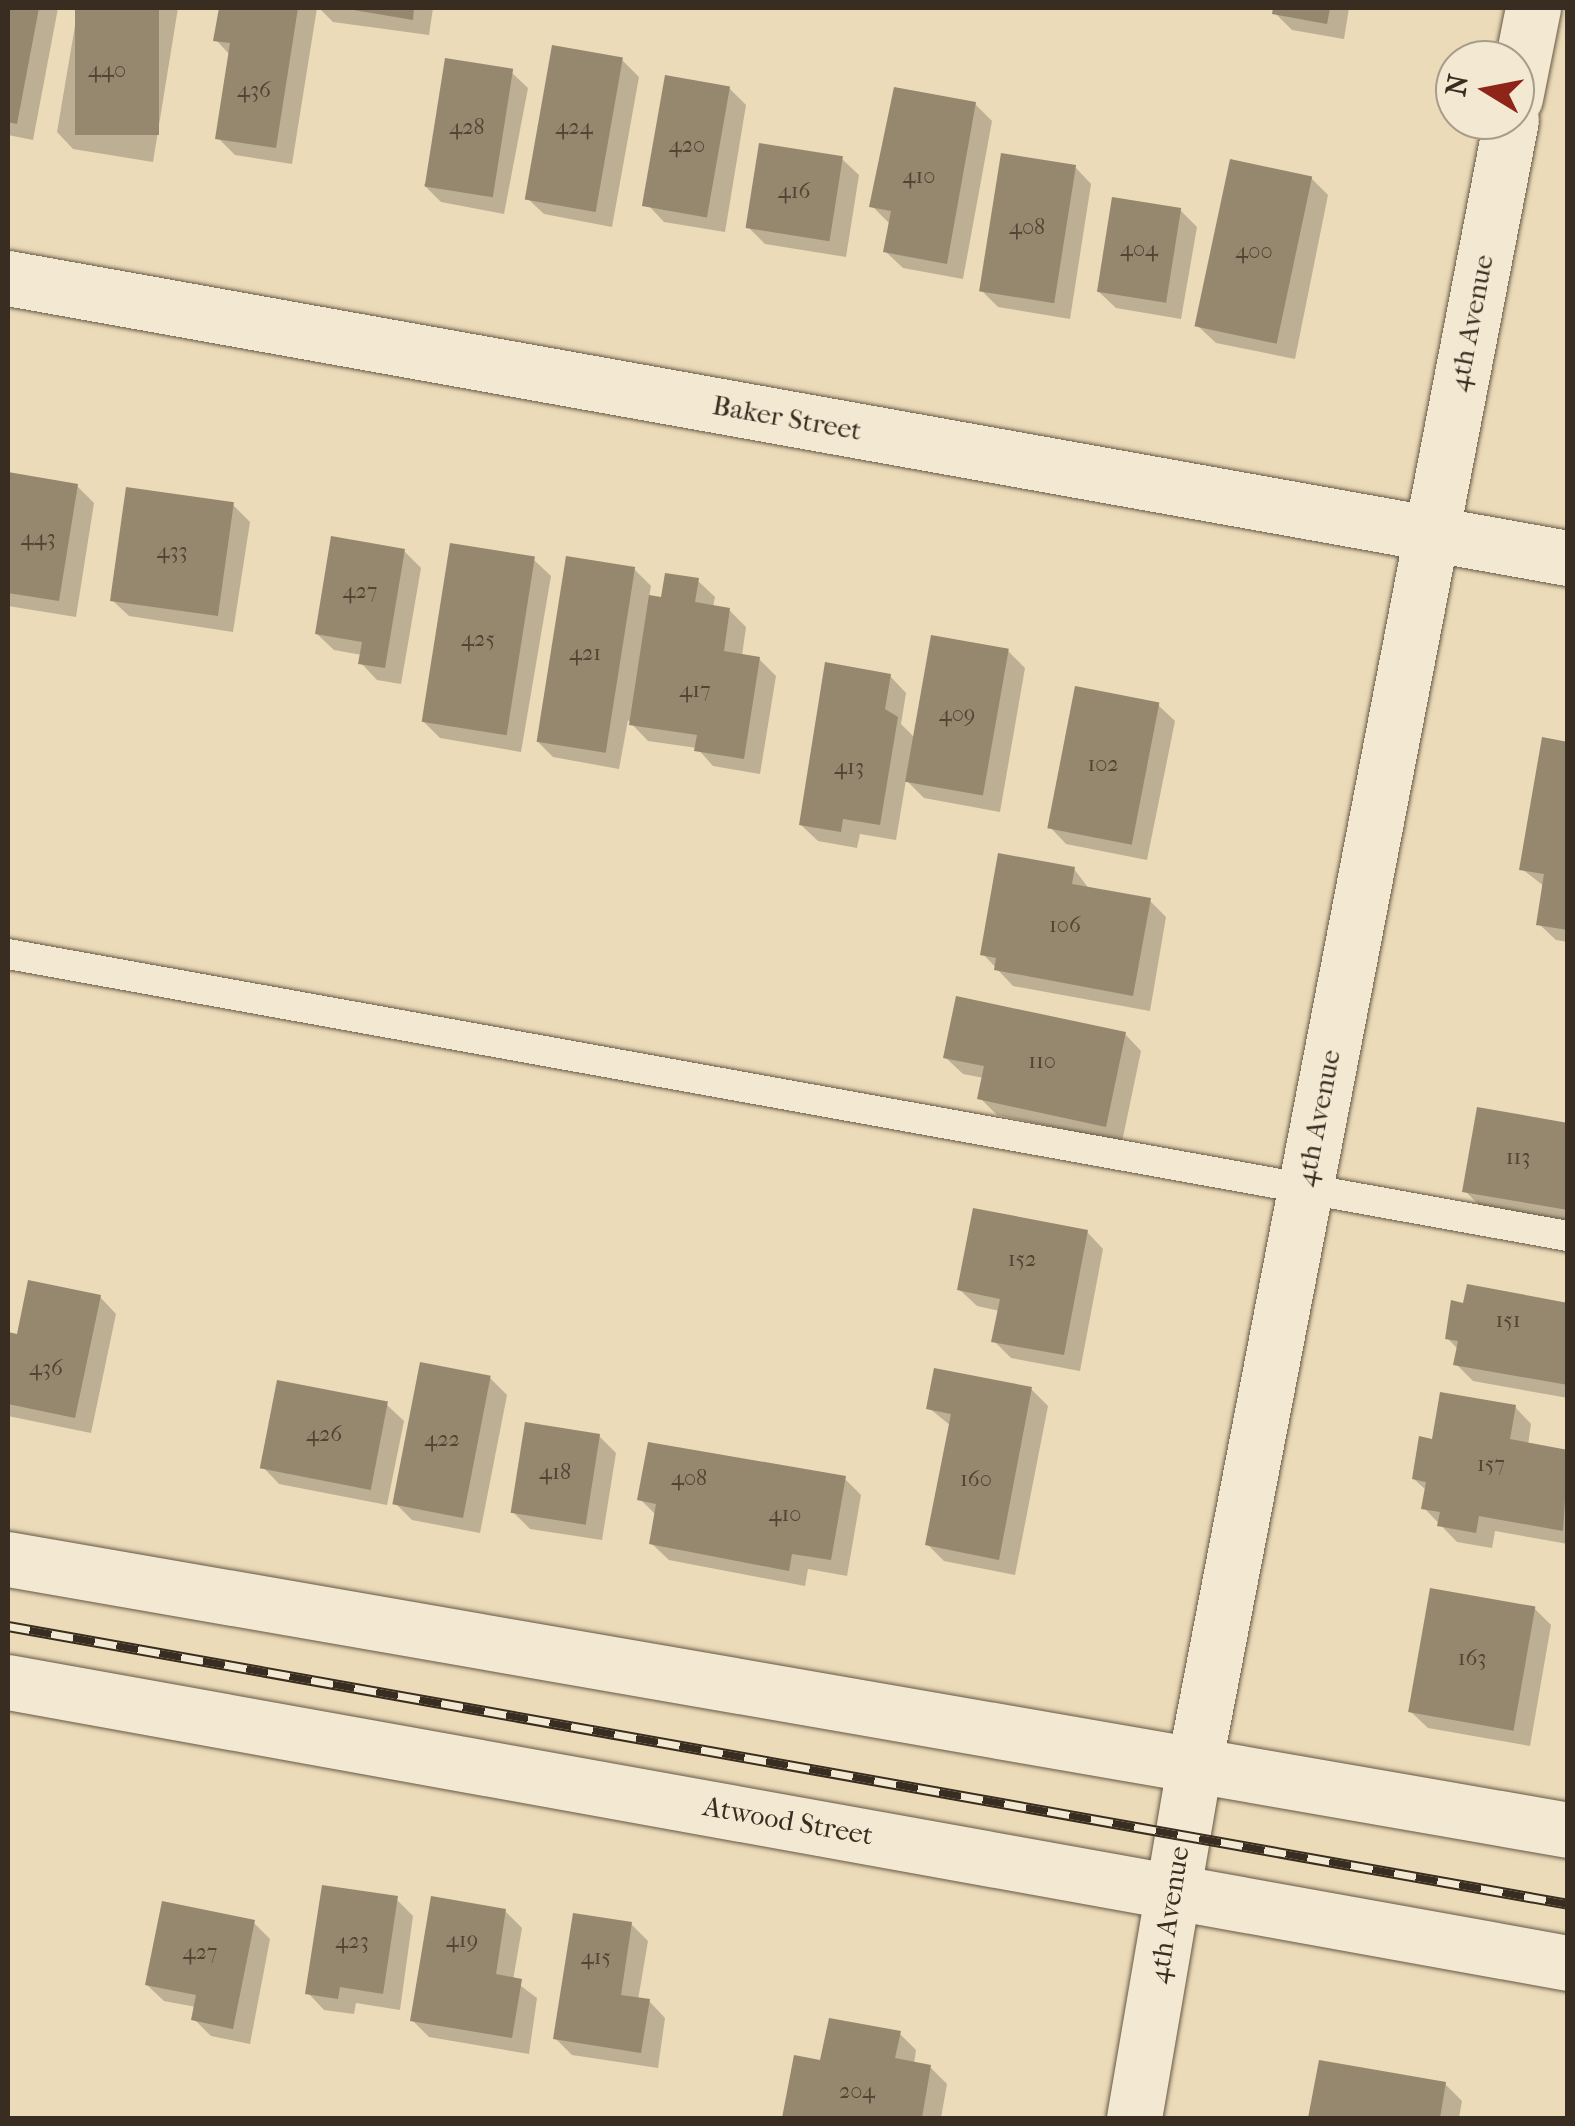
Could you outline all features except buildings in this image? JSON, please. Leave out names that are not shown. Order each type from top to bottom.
[{"type":"street","points":[[1527,40],[1533,8]]},
{"type":"street","name":"4th Avenue","points":[[1134,2118],[1194,1766],[1507,140]]},
{"type":"street","name":"Baker Street","points":[[8,278],[1568,558]]},
{"type":"street","points":[[8,1559],[1568,1830]]},
{"type":"street","name":"Atwood Street","points":[[8,1682],[1568,1963]]},
{"type":"lane","points":[[8,954],[1568,1236]]},
{"type":"railway","points":[[8,1626],[1568,1904]]}]
